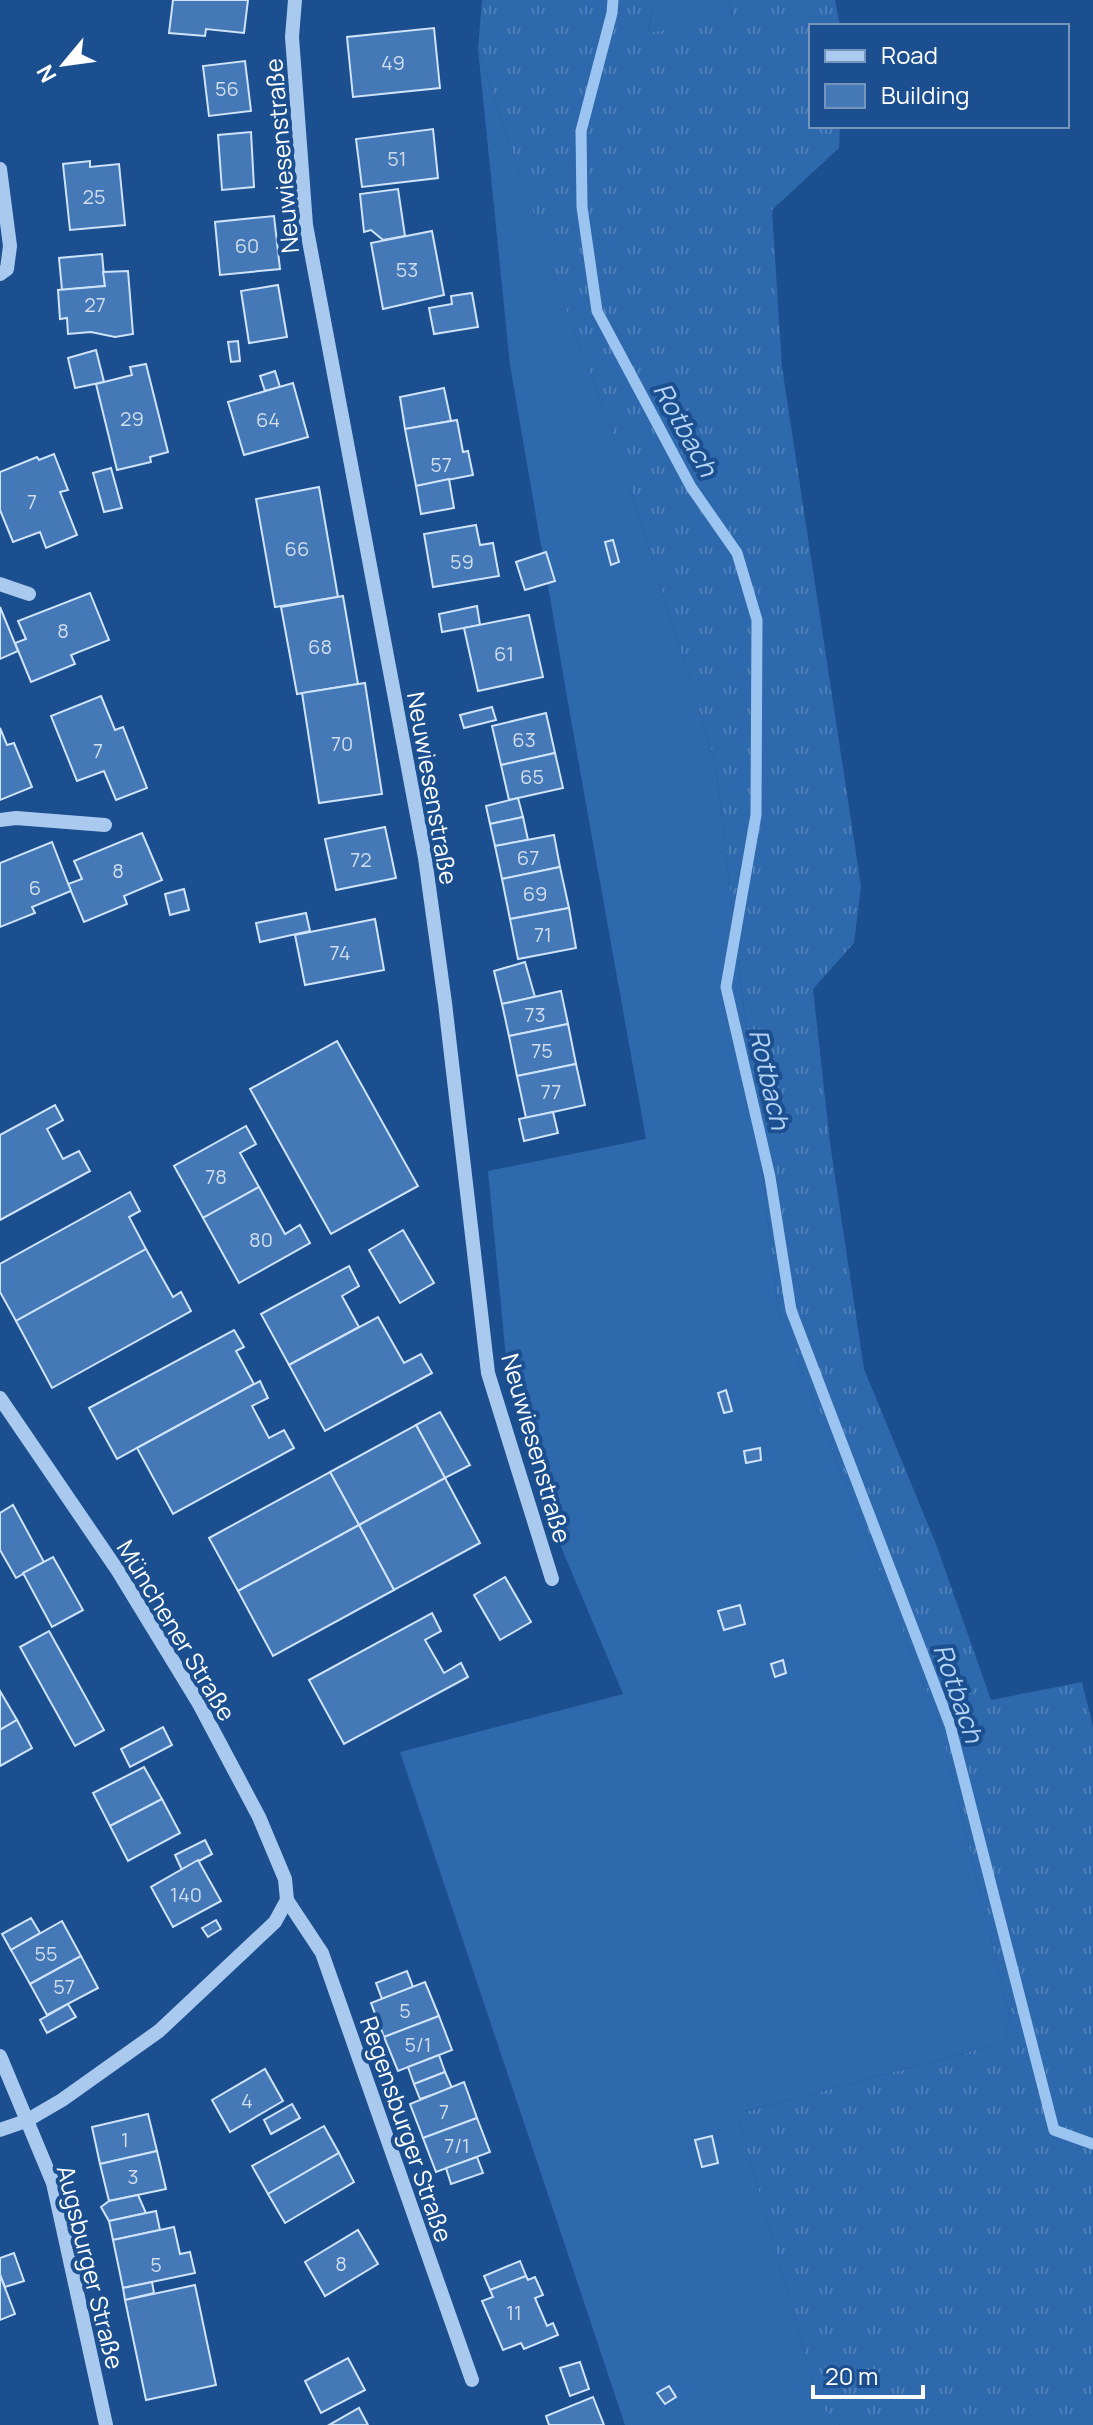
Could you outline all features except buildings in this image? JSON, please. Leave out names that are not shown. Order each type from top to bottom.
[{"type":"street","name":"Neuwiesenstraße","points":[[295,0],[292,37],[306,225],[425,858],[488,1373],[552,1579]]},
{"type":"street","points":[[0,169],[10,246],[3,272]]},
{"type":"street","points":[[0,584],[29,594]]},
{"type":"street","points":[[0,820],[16,818],[105,825]]},
{"type":"street","name":"Münchener Straße","points":[[0,1398],[118,1571],[198,1702],[259,1817],[285,1879],[287,1900]]},
{"type":"street","points":[[0,2130],[26,2121],[62,2100],[159,2031],[275,1922],[287,1900]]},
{"type":"street","name":"Regensburger Straße","points":[[287,1900],[322,1953],[472,2380]]},
{"type":"street","name":"Augsburger Straße","points":[[0,2056],[53,2183],[106,2425]]},
{"type":"green space","points":[[482,0],[654,0],[648,32],[733,18],[729,0],[835,0],[840,24],[809,24],[809,128],[840,128],[839,148],[772,210],[782,367],[861,886],[854,943],[813,989],[830,1143],[864,1369],[936,1544],[991,1700],[1082,1682],[1093,1727],[1093,2425],[840,2425],[820,2406],[737,2114],[1005,2042],[1009,2015],[941,1729],[778,1310],[716,765],[613,433],[567,313],[478,49]]},
{"type":"green space","points":[[654,0],[729,0],[733,19],[648,33]]},
{"type":"green space","points":[[478,49],[567,313],[613,433],[716,765],[778,1310],[941,1729],[1009,2015],[1005,2042],[737,2114],[820,2406],[840,2425],[625,2425],[400,1752],[623,1694],[548,1516],[507,1368],[488,1171],[646,1139],[510,365]]},
{"type":"waterway","name":"Rotbach","points":[[613,0],[581,131],[582,207],[597,311],[691,487],[737,553],[757,620],[756,815],[726,987],[770,1177],[791,1310],[950,1725],[1054,2130],[1093,2144]]}]
